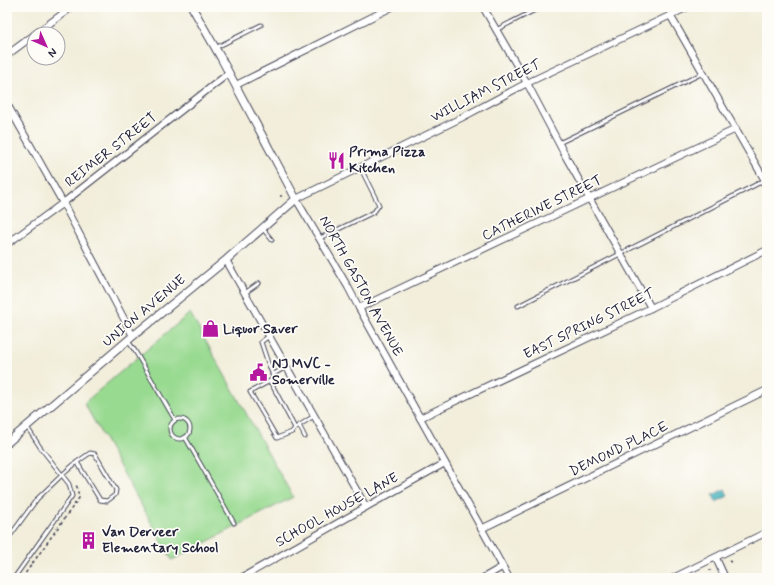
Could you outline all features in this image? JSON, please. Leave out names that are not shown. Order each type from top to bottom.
[{"type":"street","points":[[46,26],[72,7]]},
{"type":"street","name":"NORTH GASTON AVENUE","points":[[192,7],[236,85],[296,198],[348,287],[509,578]]},
{"type":"street","points":[[236,85],[392,7]]},
{"type":"street","points":[[483,7],[651,308]]},
{"type":"street","name":"WILLIAM STREET","points":[[296,198],[527,84],[688,7]]},
{"type":"street","points":[[670,15],[766,182]]},
{"type":"street","points":[[7,55],[26,41]]},
{"type":"street","name":"REIMER STREET","points":[[7,244],[63,203],[229,73]]},
{"type":"street","points":[[7,104],[63,203],[130,338]]},
{"type":"street","name":"CATHERINE STREET","points":[[359,308],[736,129]]},
{"type":"street","name":"UNION AVENUE","points":[[7,443],[130,338],[226,260],[296,198]]},
{"type":"street","name":"EAST SPRING STREET","points":[[420,418],[651,308],[767,250]]},
{"type":"street","points":[[226,260],[366,507]]},
{"type":"street","name":"DEMOND PLACE","points":[[482,529],[767,390]]},
{"type":"street","name":"SCHOOL HOUSE LANE","points":[[241,578],[445,463]]},
{"type":"street","points":[[673,578],[767,532]]},
{"type":"street","points":[[716,558],[725,578]]},
{"type":"street","points":[[483,578],[502,567]]},
{"type":"lane","points":[[496,30],[541,7]]},
{"type":"lane","points":[[215,48],[261,25]]},
{"type":"lane","points":[[559,143],[703,73]]},
{"type":"lane","points":[[320,238],[374,212],[379,205],[360,167]]},
{"type":"lane","points":[[518,306],[766,182]]},
{"type":"lane","points":[[262,228],[272,240]]},
{"type":"lane","points":[[245,293],[259,283]]},
{"type":"lane","points":[[269,336],[261,342],[274,378],[250,392],[277,438],[292,432],[299,425],[314,416]]},
{"type":"lane","points":[[130,338],[134,351],[175,420]]},
{"type":"lane","points":[[272,375],[286,367]]},
{"type":"lane","points":[[270,381],[295,428]]},
{"type":"lane","points":[[181,419],[189,425],[188,434],[185,437],[180,439],[177,438],[170,431],[170,425],[175,420],[181,419]]},
{"type":"lane","points":[[299,425],[305,437]]},
{"type":"lane","points":[[14,578],[72,496],[69,484],[40,447],[27,427]]},
{"type":"lane","points":[[185,437],[234,523]]},
{"type":"lane","points":[[7,540],[37,499],[62,475],[77,462],[90,453],[95,454],[116,490],[115,495],[107,501],[100,500],[77,462]]},
{"type":"path","points":[[22,578],[79,498],[75,483]]},
{"type":"green space","points":[[190,313],[293,497],[172,560],[84,403]]},
{"type":"water","points":[[725,489],[728,496],[716,502],[713,495]]},
{"type":"place","name":"Prima Pizza Kitchen","points":[[336,160]]},
{"type":"place","name":"Liquor Saver","points":[[210,329]]},
{"type":"place","name":"NJ MVC - Somerville","points":[[259,372]]},
{"type":"place","name":"Van Derveer Elementary School","points":[[89,540]]}]
